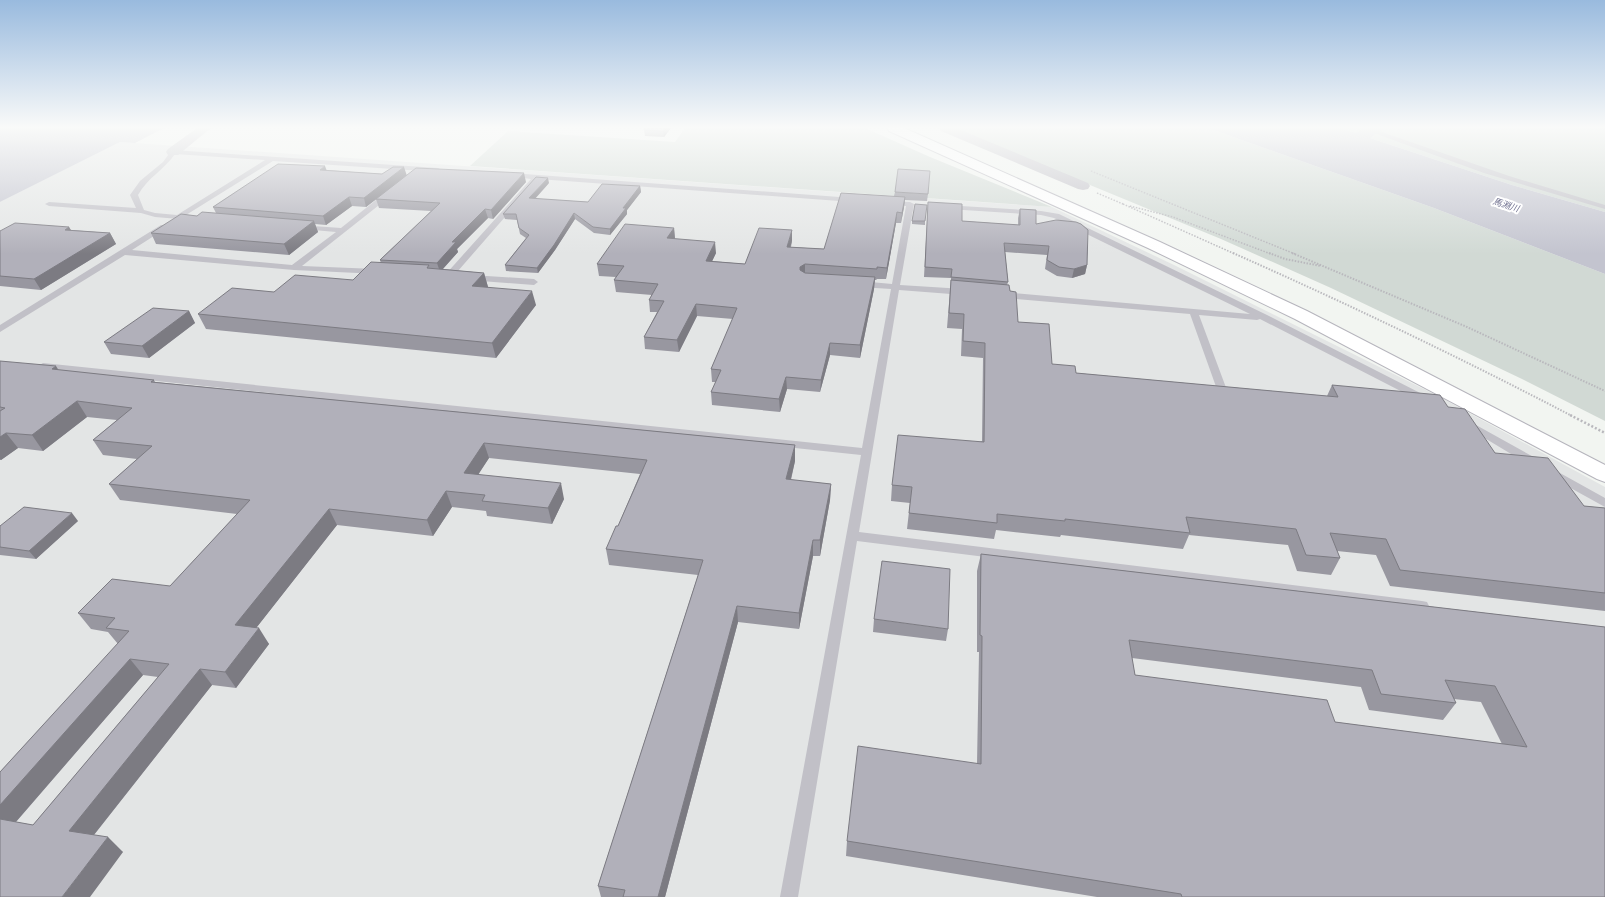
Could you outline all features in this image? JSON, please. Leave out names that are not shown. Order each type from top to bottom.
[{"type":"street","points":[[986,170],[1154,245],[1301,315],[1605,474]]},
{"type":"street","points":[[1045,170],[1083,186]]},
{"type":"lane","points":[[141,211],[134,195],[142,182],[157,170]]},
{"type":"lane","points":[[0,329],[254,170]]},
{"type":"lane","points":[[410,178],[421,170]]},
{"type":"lane","points":[[1482,170],[1521,184],[1605,207]]},
{"type":"lane","points":[[498,174],[862,201]]},
{"type":"lane","points":[[534,282],[452,277],[536,177]]},
{"type":"lane","points":[[294,268],[398,188]]},
{"type":"lane","points":[[217,194],[236,191]]},
{"type":"lane","points":[[789,897],[853,536],[866,452],[896,286],[914,204],[878,202]]},
{"type":"lane","points":[[49,204],[141,211],[155,215],[202,219]]},
{"type":"lane","points":[[941,206],[1041,213],[1056,216],[1264,317],[1436,406]]},
{"type":"lane","points":[[296,226],[342,230]]},
{"type":"lane","points":[[124,252],[294,268],[386,273]]},
{"type":"lane","points":[[850,283],[974,293]]},
{"type":"lane","points":[[998,295],[1264,317]]},
{"type":"lane","points":[[1193,311],[1223,393]]},
{"type":"lane","points":[[32,365],[866,452]]},
{"type":"lane","points":[[1457,417],[1605,503]]},
{"type":"lane","points":[[853,536],[1431,607]]},
{"type":"path","points":[[1089,170],[1467,327],[1605,391]]},
{"type":"path","points":[[1083,186],[1321,292],[1513,385],[1605,433]]},
{"type":"path","points":[[1123,204],[1173,217],[1285,259],[1328,268]]},
{"type":"shaded area","points":[[64,170],[519,170],[1052,207],[1174,265],[1438,396],[1605,487],[1605,897],[0,897],[0,202]]},
{"type":"shaded area","points":[[525,170],[961,170],[1052,207]]},
{"type":"shaded area","points":[[1053,170],[1326,170],[1434,208],[1605,274],[1605,421],[1522,379],[1331,288],[1221,239]]},
{"type":"shaded area","points":[[1466,170],[1605,170],[1605,212],[1512,185]]},
{"type":"water","points":[[0,170],[64,170],[0,202]]},
{"type":"water","name":"馬淵川","points":[[1326,170],[1466,170],[1605,212],[1605,274],[1434,208]]},
{"type":"building","points":[[269,170],[320,170],[382,174],[389,170],[400,170],[364,198],[349,197],[323,216],[213,207]]},
{"type":"building","points":[[414,170],[456,170],[524,173],[491,210],[485,209],[452,242],[456,242],[437,263],[380,260],[440,203],[376,199]]},
{"type":"building","points":[[898,170],[930,171],[928,194],[895,192]]},
{"type":"building","points":[[536,177],[548,178],[529,198],[588,202],[602,184],[640,186],[623,208],[626,208],[610,229],[593,227],[574,213],[554,245],[537,268],[505,265],[529,235],[519,228],[516,214],[503,214]]},
{"type":"building","points":[[841,193],[905,197],[902,213],[897,212],[887,268],[877,267],[877,269],[805,264],[800,267],[800,270],[805,273],[875,277],[860,345],[830,343],[821,380],[786,377],[779,399],[711,392],[721,370],[711,369],[737,308],[696,304],[677,340],[644,337],[664,301],[649,300],[658,284],[614,280],[624,266],[597,264],[625,224],[674,228],[667,238],[715,242],[706,261],[745,264],[759,228],[792,230],[787,247],[824,249]]},
{"type":"building","points":[[928,202],[962,204],[962,221],[1020,225],[1020,209],[1036,210],[1036,224],[1056,220],[1076,222],[1088,230],[1087,265],[1074,269],[1059,267],[1047,260],[1049,246],[1004,243],[1008,282],[951,277],[952,269],[925,267]]},
{"type":"building","points":[[915,204],[927,205],[925,221],[912,221]]},
{"type":"building","points":[[202,212],[314,221],[284,244],[151,233],[181,214],[197,216]]},
{"type":"building","points":[[15,223],[69,227],[65,230],[110,233],[34,279],[0,276],[0,231]]},
{"type":"building","points":[[371,262],[429,265],[427,268],[484,273],[472,286],[532,291],[492,343],[198,314],[232,288],[274,292],[295,275],[353,280]]},
{"type":"building","points":[[951,280],[1009,285],[1010,291],[1016,292],[1018,322],[1049,324],[1052,364],[1075,366],[1076,373],[1338,397],[1332,385],[1440,395],[1448,407],[1465,409],[1495,453],[1548,458],[1584,506],[1605,508],[1605,593],[1400,570],[1386,539],[1330,533],[1340,558],[1306,555],[1296,529],[1186,517],[1190,533],[1065,519],[1065,521],[997,514],[997,523],[909,513],[912,487],[892,485],[898,435],[984,442],[985,343],[963,341],[964,314],[949,313]]},
{"type":"building","points":[[153,308],[189,311],[142,346],[104,342]]},
{"type":"building","points":[[0,361],[56,366],[52,369],[154,380],[151,382],[795,445],[786,479],[831,484],[820,540],[813,540],[799,613],[737,606],[658,897],[623,897],[625,890],[598,886],[703,560],[606,549],[616,526],[618,526],[647,460],[484,443],[464,473],[561,483],[548,508],[482,501],[485,495],[446,491],[427,520],[329,509],[235,625],[259,628],[225,672],[200,669],[69,831],[108,837],[62,897],[0,897],[0,819],[33,825],[169,664],[130,659],[0,805],[0,772],[129,631],[106,628],[115,618],[78,613],[112,579],[170,586],[250,500],[109,484],[152,446],[93,440],[132,408],[77,401],[32,435],[6,433],[0,437],[0,411],[5,408],[0,407]]},
{"type":"building","points":[[24,507],[72,513],[29,551],[0,547],[0,526]]},
{"type":"building","points":[[981,554],[1605,627],[1605,897],[1182,897],[1181,894],[847,841],[858,746],[981,764],[982,636],[980,635]],"holes":[[[1129,640],[1372,670],[1381,694],[1456,703],[1445,680],[1495,686],[1527,747],[1335,722],[1327,700],[1135,675]]]},
{"type":"building","points":[[882,561],[950,569],[948,629],[874,619]]}]
